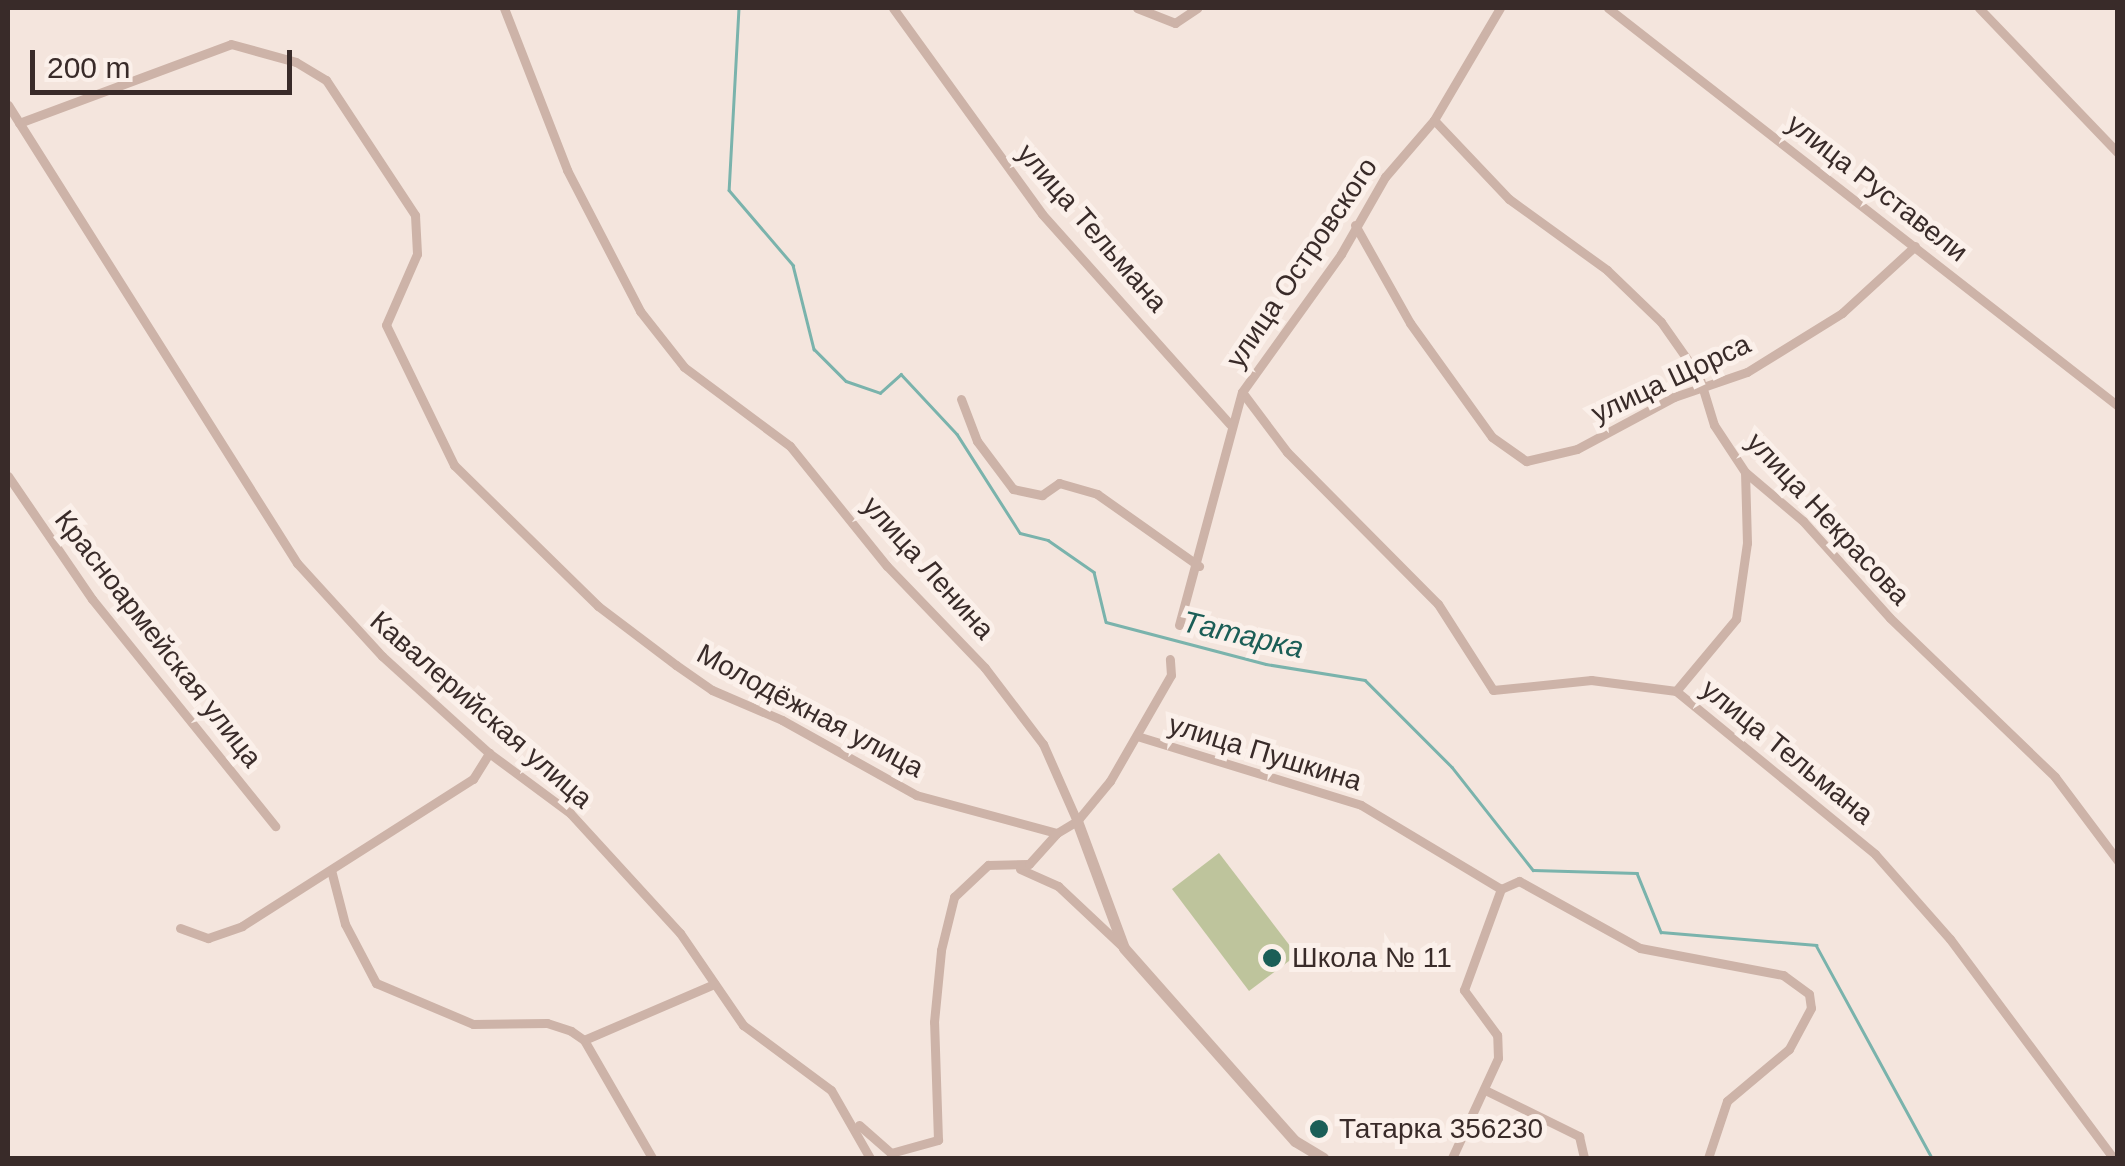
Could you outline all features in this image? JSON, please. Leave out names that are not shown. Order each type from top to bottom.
[{"type":"street","name":"улица Ленина","points":[[504,8],[567,170],[640,311],[684,367],[790,446],[887,566],[985,668],[1044,744],[1124,948],[1295,1141],[1323,1158]]},
{"type":"street","name":"улица Тельмана","points":[[893,8],[1042,214],[1230,424]]},
{"type":"street","points":[[1137,8],[1162,22],[1184,18],[1197,8]]},
{"type":"street","name":"улица Островского","points":[[1179,626],[1199,566],[1230,424],[1242,392],[1385,176],[1434,120],[1500,8]]},
{"type":"street","name":"улица Руставели","points":[[1608,8],[2118,406]]},
{"type":"street","points":[[1979,8],[2118,153]]},
{"type":"street","name":"Молодёжная улица","points":[[19,123],[231,44],[312,70],[334,91],[415,215],[417,254],[386,325],[454,465],[598,606],[712,690],[782,720],[916,795],[1058,833]]},
{"type":"street","name":"Кавалерийская улица","points":[[8,105],[297,563],[350,626],[490,753],[570,813],[680,933],[743,1025],[831,1090],[849,1115],[870,1158]]},
{"type":"street","name":"улица Некрасова","points":[[1434,120],[1509,199],[1638,298],[1685,355],[1714,424],[1746,472],[1803,521],[1890,618],[2055,777],[2118,861]]},
{"type":"street","name":"улица Щорса","points":[[1354,225],[1410,323],[1508,453],[1526,461],[1578,449],[1674,397],[1702,391],[1747,372],[1842,313],[1915,246]]},
{"type":"street","name":"улица Тельмана","points":[[1242,392],[1286,452],[1438,604],[1493,690],[1592,680],[1676,691],[1875,854],[1950,938],[2112,1158]]},
{"type":"street","points":[[961,399],[977,441],[1013,489],[1042,495],[1059,482],[1097,494],[1199,566]]},
{"type":"street","points":[[1676,691],[1736,618],[1747,543],[1746,472]]},
{"type":"street","name":"Красноармейская улица","points":[[8,476],[92,599],[275,826]]},
{"type":"street","points":[[1020,869],[1058,833],[1077,822],[1137,736],[1171,675],[1170,660]]},
{"type":"street","name":"улица Пушкина","points":[[1137,736],[1361,804],[1501,889],[1519,881],[1640,948],[1783,976],[1809,994],[1811,1008],[1789,1049],[1727,1101],[1708,1158]]},
{"type":"street","points":[[180,928],[208,938],[242,926],[473,780],[490,753]]},
{"type":"street","points":[[849,1115],[891,1153],[935,1144],[934,1022],[948,915],[976,872],[998,863],[1058,886],[1124,948]]},
{"type":"street","points":[[331,870],[345,924],[376,983],[473,1024],[547,1022],[584,1040],[652,1158]]},
{"type":"street","points":[[1452,1158],[1485,1090],[1499,1044],[1464,990],[1501,889]]},
{"type":"street","points":[[584,1040],[714,984]]},
{"type":"street","points":[[1485,1090],[1579,1136],[1584,1158]]},
{"type":"green space","points":[[1219,853],[1297,955],[1249,991],[1172,889]]},
{"type":"waterway","name":"Татарка","points":[[739,8],[729,190],[793,265],[814,349],[846,381],[880,393],[901,374],[957,434],[1020,533],[1048,540],[1094,572],[1106,622],[1266,664],[1365,680],[1452,767],[1533,870],[1637,873],[1661,932],[1816,945],[1932,1158]]},
{"type":"place","name":"Школа № 11","points":[[1272,958]]},
{"type":"place","name":"Татарка 356230","points":[[1319,1129]]}]
